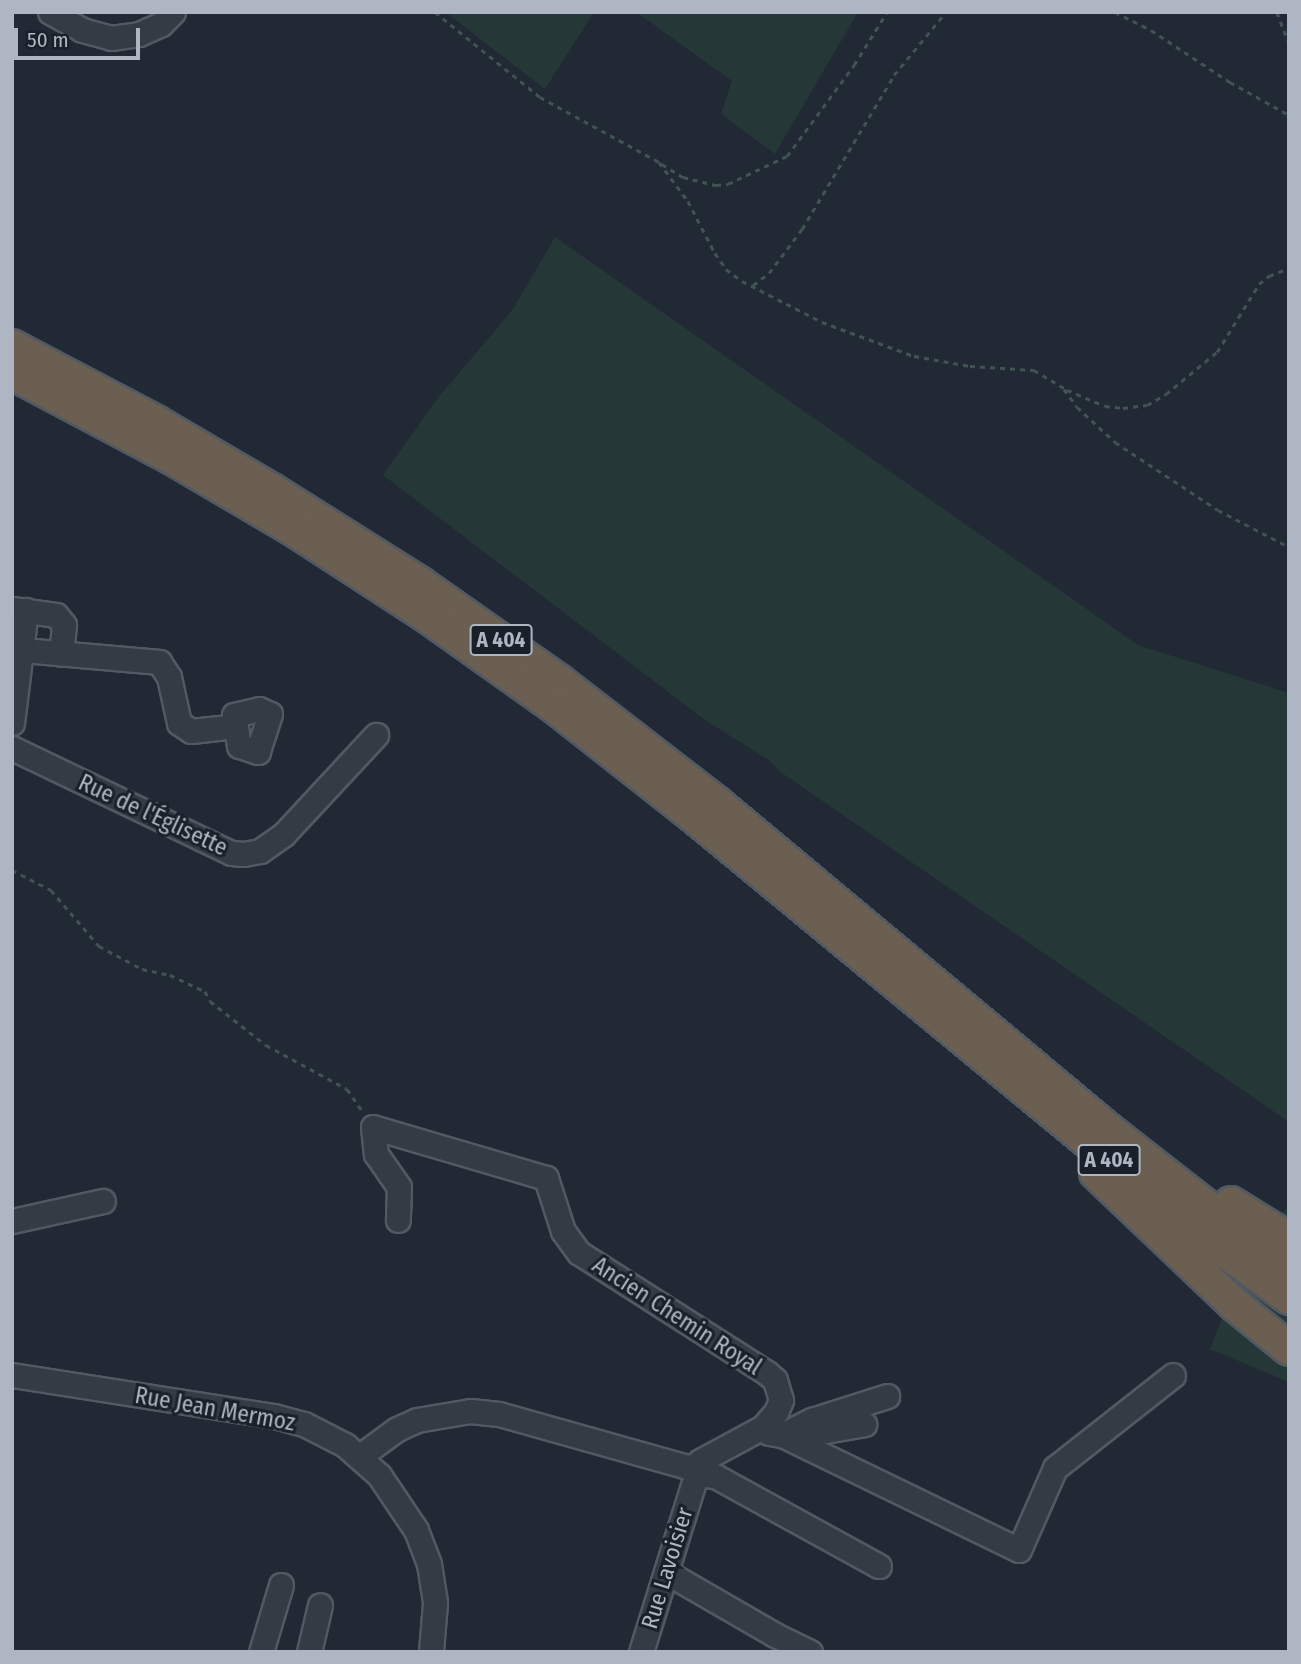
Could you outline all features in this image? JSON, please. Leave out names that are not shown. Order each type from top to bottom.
[{"type":"highway","name":"A 404","points":[[12,346],[156,422],[272,490],[421,584],[618,727],[718,804],[1193,1228],[1289,1298]]},
{"type":"highway","name":"A 404","points":[[12,373],[233,494],[354,568],[489,659],[1110,1131],[1289,1271]]},
{"type":"highway","points":[[941,1005],[1222,1197],[1289,1239]]},
{"type":"highway","points":[[941,1005],[1175,1250],[1289,1349]]},
{"type":"street","points":[[50,12],[82,30],[111,38],[139,34],[161,24],[173,12]]},
{"type":"street","points":[[12,723],[23,650],[19,609],[56,615],[64,625],[61,654]]},
{"type":"street","points":[[23,650],[159,662],[169,677],[179,723],[191,731],[236,726]]},
{"type":"street","name":"Rue de l'Églisette","points":[[12,748],[231,853],[244,854],[260,851],[283,835],[376,735]]},
{"type":"street","points":[[373,1127],[376,1154],[399,1187],[398,1220]]},
{"type":"street","name":"Ancien Chemin Royal","points":[[373,1127],[547,1178],[564,1231],[579,1253],[775,1380],[781,1400],[776,1412],[782,1429]]},
{"type":"street","points":[[14,1214],[103,1201]]},
{"type":"street","name":"Rue Jean Mermoz","points":[[12,1375],[274,1416],[326,1434],[360,1456],[379,1475],[408,1513],[429,1564],[435,1603],[431,1652]]},
{"type":"street","points":[[782,1429],[1019,1550],[1055,1468],[1173,1375]]},
{"type":"street","points":[[697,1475],[700,1461],[782,1429],[887,1396]]},
{"type":"street","points":[[360,1456],[397,1429],[417,1420],[470,1411],[499,1414],[697,1475],[715,1476],[879,1566]]},
{"type":"street","points":[[782,1429],[825,1431],[864,1424]]},
{"type":"street","points":[[697,1475],[820,1551]]},
{"type":"street","name":"Rue Lavoisier","points":[[641,1652],[697,1475]]},
{"type":"street","points":[[666,1572],[775,1636],[810,1652]]},
{"type":"street","points":[[261,1652],[281,1585]]},
{"type":"street","points":[[309,1652],[320,1605]]},
{"type":"path","points":[[435,12],[540,97],[683,177],[716,186],[728,184],[788,156],[854,65],[887,12]]},
{"type":"path","points":[[751,285],[769,273],[802,229],[881,102],[894,75],[946,12]]},
{"type":"path","points":[[1115,12],[1151,30],[1230,82],[1289,115]]},
{"type":"path","points":[[1277,12],[1289,44]]},
{"type":"path","points":[[659,162],[676,181],[702,233],[726,269],[751,285],[822,322],[904,353],[970,366],[1034,370],[1105,406],[1136,407],[1160,399],[1217,352],[1259,284],[1269,276],[1289,268]]},
{"type":"path","points":[[1062,386],[1077,407],[1115,442],[1218,510],[1289,547]]},
{"type":"path","points":[[12,870],[51,890],[99,946],[142,969],[170,975],[205,991],[210,1001],[266,1045],[347,1089],[373,1127]]},
{"type":"shaded area","points":[[445,12],[594,12],[545,89]]},
{"type":"shaded area","points":[[636,12],[858,12],[775,154],[721,114],[732,81]]},
{"type":"shaded area","points":[[555,237],[1138,645],[1289,693],[1289,1122],[779,771],[769,760],[705,720],[383,475],[438,398],[513,309]]},
{"type":"shaded area","points":[[1289,1205],[1289,1382],[1210,1349],[1246,1256]]}]
